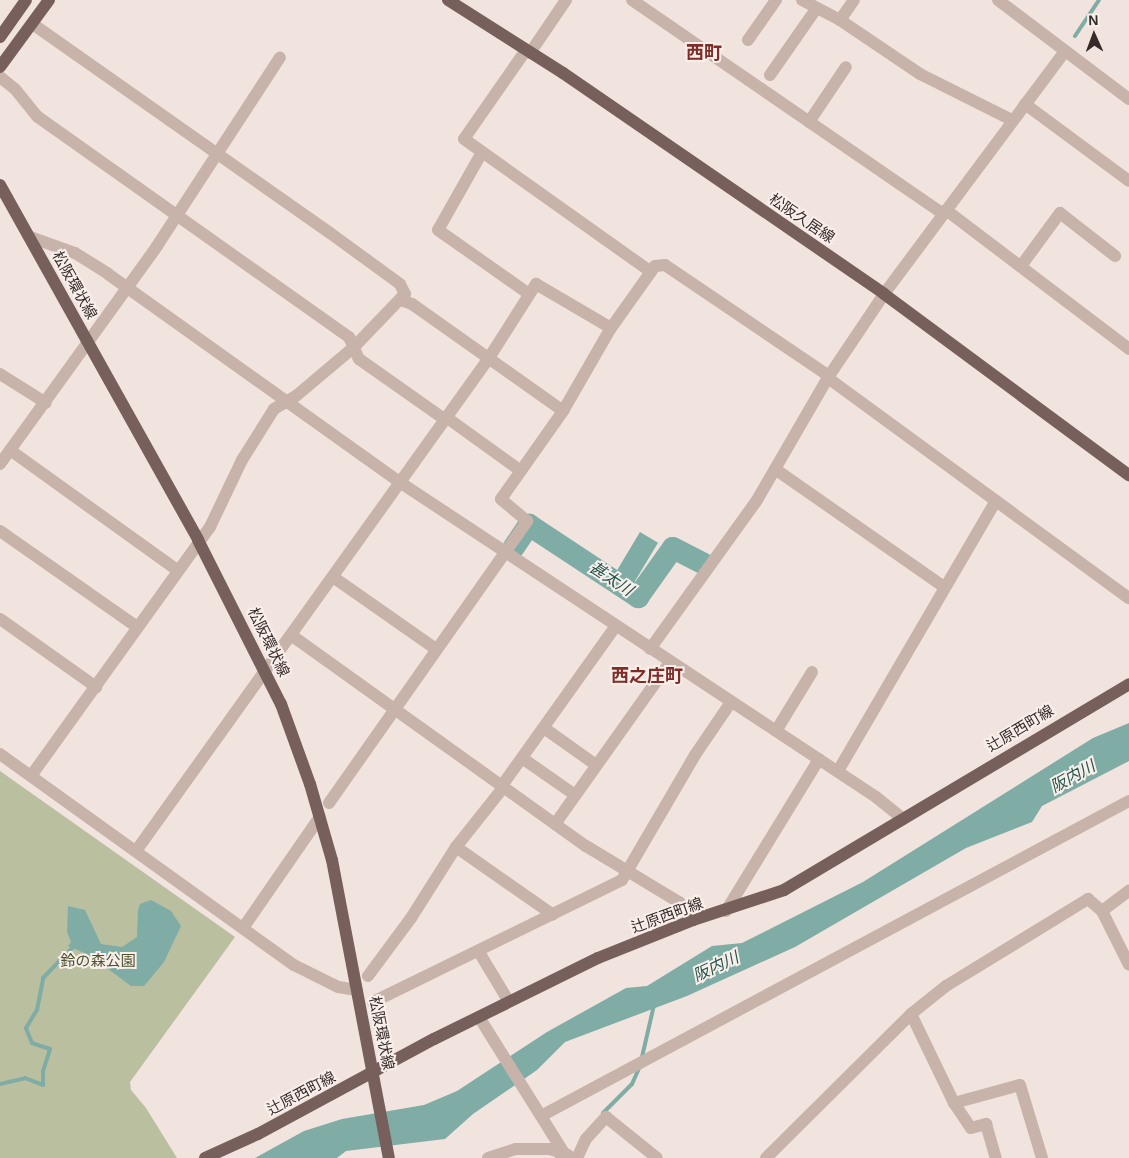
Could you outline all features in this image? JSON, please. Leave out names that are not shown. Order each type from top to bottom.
[{"type":"main road","points":[[0,37],[26,0]]},
{"type":"main road","points":[[0,67],[50,0]]},
{"type":"main road","name":"松阪久居線","points":[[448,0],[528,52],[884,294],[1129,475]]},
{"type":"main road","name":"松阪環状線","points":[[0,185],[198,540],[266,669],[301,758],[332,860],[390,1158]]},
{"type":"main road","name":"辻原西町線","points":[[205,1158],[375,1079],[386,1063],[482,1021],[510,1002],[598,958],[693,920],[726,911],[784,890],[1129,684]]},
{"type":"street","points":[[566,0],[464,139],[482,154],[651,272]]},
{"type":"street","points":[[632,0],[809,122],[945,212],[1021,266],[1051,292],[1129,349]]},
{"type":"street","points":[[748,40],[776,0]]},
{"type":"street","points":[[802,0],[840,20],[920,74],[1012,120]]},
{"type":"street","points":[[840,20],[854,0]]},
{"type":"street","points":[[998,0],[1129,99]]},
{"type":"street","points":[[770,75],[816,9]]},
{"type":"street","points":[[31,776],[96,687],[198,540],[210,527],[242,460],[268,418],[286,401],[354,348],[405,294],[400,284],[33,24]]},
{"type":"street","points":[[650,649],[757,500],[829,377],[884,294],[1012,120],[1065,52]]},
{"type":"street","points":[[0,464],[89,344],[127,289],[217,156],[280,57]]},
{"type":"street","points":[[809,122],[846,67]]},
{"type":"street","points":[[0,77],[15,89],[38,117],[349,337],[359,359],[521,471]]},
{"type":"street","points":[[1025,104],[1129,181]]},
{"type":"street","points":[[482,154],[438,230],[528,294]]},
{"type":"street","points":[[1021,266],[1060,213],[1115,256]]},
{"type":"street","points":[[30,237],[75,253],[401,482],[650,649],[819,759],[903,819]]},
{"type":"street","points":[[329,803],[527,521],[501,499],[563,410],[610,328],[655,266],[665,265],[829,377],[1129,598]]},
{"type":"street","points":[[136,851],[489,358],[536,284],[610,328]]},
{"type":"street","points":[[401,300],[412,304],[563,410]]},
{"type":"street","points":[[0,374],[46,403]]},
{"type":"street","points":[[10,450],[177,570]]},
{"type":"street","points":[[775,469],[944,587]]},
{"type":"street","points":[[838,772],[996,500]]},
{"type":"street","points":[[0,530],[137,627]]},
{"type":"street","points":[[333,577],[436,649]]},
{"type":"street","points":[[0,619],[96,687]]},
{"type":"street","points":[[368,976],[411,918],[456,847],[502,787],[616,626]]},
{"type":"street","points":[[291,635],[555,824],[679,902],[693,920]]},
{"type":"street","points":[[555,824],[670,662]]},
{"type":"street","points":[[776,731],[812,672]]},
{"type":"street","points":[[373,1002],[479,952],[622,880],[629,871],[695,755],[731,702]]},
{"type":"street","points":[[544,728],[596,765]]},
{"type":"street","points":[[0,754],[294,965],[331,984],[357,990]]},
{"type":"street","points":[[522,758],[575,795]]},
{"type":"street","points":[[726,911],[819,759]]},
{"type":"street","points":[[540,1115],[632,1064],[651,1057],[1129,801]]},
{"type":"street","points":[[244,928],[320,817]]},
{"type":"street","points":[[456,847],[553,915]]},
{"type":"street","points":[[1102,911],[1129,891]]},
{"type":"street","points":[[766,1158],[912,1014],[946,986],[1006,947],[1033,936],[1088,899],[1102,911],[1129,965]]},
{"type":"street","points":[[479,952],[510,1002]]},
{"type":"street","points":[[912,1014],[954,1103],[971,1128],[986,1124],[996,1158]]},
{"type":"street","points":[[482,1021],[540,1115],[568,1156]]},
{"type":"street","points":[[954,1103],[1020,1086],[1041,1158]]},
{"type":"street","points":[[568,1156],[586,1140],[606,1117],[657,1158]]},
{"type":"street","points":[[488,1158],[516,1149],[550,1149],[568,1156]]},
{"type":"green space","name":"鈴の森公園","points":[[0,771],[235,937],[130,1082],[131,1090],[146,1108],[177,1158],[0,1158]]},
{"type":"water","points":[[640,532],[658,543],[634,582],[616,571]]},
{"type":"water","name":"阪内川","points":[[1129,723],[1129,761],[1042,806],[1032,822],[966,848],[795,947],[687,996],[565,1042],[537,1070],[473,1114],[445,1139],[346,1151],[337,1158],[255,1158],[304,1131],[342,1119],[424,1105],[457,1091],[547,1032],[626,988],[647,986],[712,946],[742,943],[863,882],[1093,738]]},
{"type":"water","points":[[151,900],[171,911],[181,926],[164,962],[144,986],[131,986],[89,955],[68,946],[71,942],[67,932],[68,906],[85,910],[101,944],[122,947],[137,937],[140,904]]},
{"type":"waterway","name":"甚太川","points":[[1075,36],[1099,0]]},
{"type":"waterway","name":"甚太川","points":[[514,547],[529,525],[638,597],[673,548],[703,563]]},
{"type":"waterway","points":[[0,1084],[25,1078],[43,1085],[43,1071],[50,1049],[32,1043],[26,1028],[37,1010],[43,978],[73,947]]},
{"type":"waterway","points":[[642,1057],[654,1005]]},
{"type":"waterway","points":[[603,1113],[632,1084],[640,1066]]},
{"type":"district","name":"西町","points":[[704,53]]},
{"type":"district","name":"西之庄町","points":[[647,676]]}]
